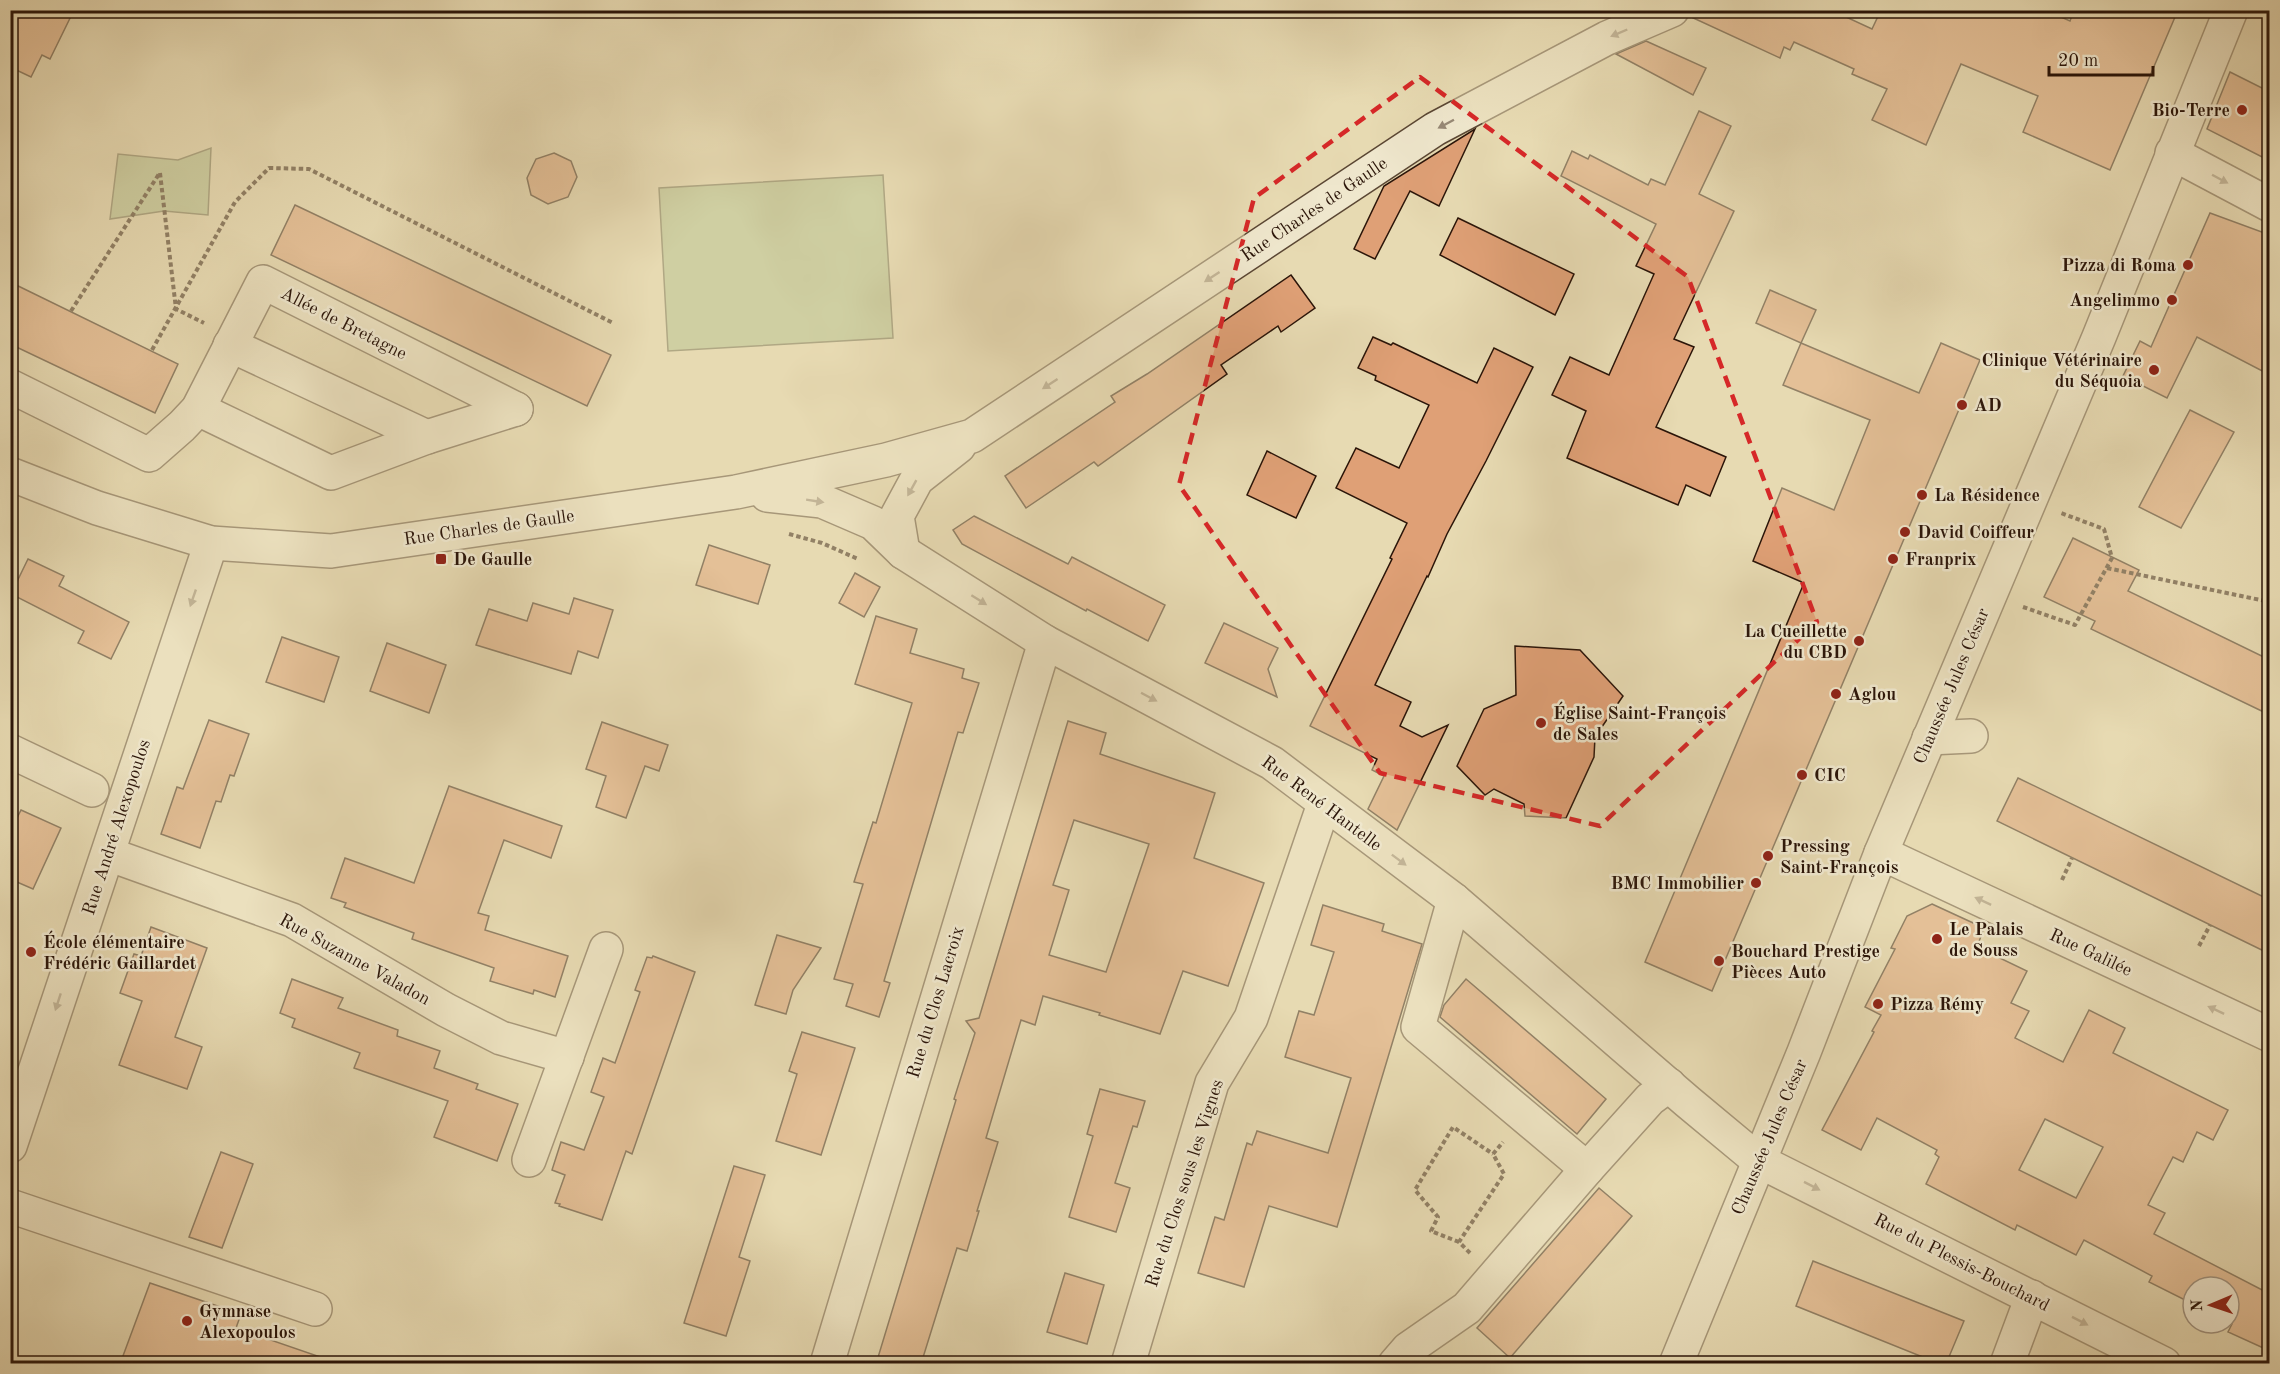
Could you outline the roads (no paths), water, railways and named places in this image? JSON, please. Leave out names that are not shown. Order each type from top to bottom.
[{"type":"street","name":"Rue Charles de Gaulle","points":[[903,552],[897,516],[917,479],[972,436],[1435,129],[1607,38],[1672,10]]},
{"type":"street","name":"Chaussée Jules César","points":[[1676,1364],[1804,1052],[1881,853],[2030,502],[2087,332],[2119,251],[2172,153],[2231,10]]},
{"type":"street","points":[[2172,153],[2270,205]]},
{"type":"street","name":"Allée de Bretagne","points":[[10,386],[149,455],[198,409],[263,282],[516,409],[427,437]]},
{"type":"street","points":[[232,342],[427,437]]},
{"type":"street","points":[[198,409],[331,473],[427,437]]},
{"type":"street","name":"Rue Charles de Gaulle","points":[[10,474],[97,508],[211,543],[331,551],[736,492],[886,460],[972,436]]},
{"type":"street","name":"Rue René Hantelle","points":[[736,492],[822,501],[873,522],[903,552],[1045,642],[1272,762],[1324,804],[1454,900],[1759,1161]]},
{"type":"street","name":"Rue André Alexopoulos","points":[[10,1146],[211,543]]},
{"type":"street","name":"Rue du Clos Lacroix","points":[[827,1364],[1045,642]]},
{"type":"street","points":[[1929,738],[1971,736]]},
{"type":"street","points":[[10,751],[92,790]]},
{"type":"street","name":"Rue du Clos sous les Vignes","points":[[1128,1364],[1212,1083],[1251,1018],[1324,804]]},
{"type":"street","name":"Rue Galilée","points":[[1881,853],[2270,1035]]},
{"type":"street","name":"Rue Suzanne Valadon","points":[[108,854],[292,920],[446,1010],[501,1038],[567,1057]]},
{"type":"street","points":[[1454,900],[1418,1027],[1587,1168]]},
{"type":"street","points":[[529,1160],[606,949]]},
{"type":"street","points":[[1395,1364],[1408,1349],[1467,1308],[1587,1168],[1650,1099],[1669,1085]]},
{"type":"street","name":"Rue du Plessis-Bouchard","points":[[1759,1161],[2164,1364]]},
{"type":"street","points":[[10,1206],[315,1309]]},
{"type":"street","points":[[2007,1364],[2032,1297]]},
{"type":"place","name":"Bio-Terre","points":[[2242,110]]},
{"type":"place","name":"Pizza di Roma","points":[[2188,265]]},
{"type":"place","name":"Angelimmo","points":[[2172,300]]},
{"type":"place","name":"Clinique Vétérinaire du Séquoia","points":[[2154,370]]},
{"type":"place","name":"AD","points":[[1962,405]]},
{"type":"place","name":"La Résidence","points":[[1922,495]]},
{"type":"place","name":"David Coiffeur","points":[[1905,532]]},
{"type":"place","name":"De Gaulle","points":[[441,559]]},
{"type":"place","name":"Franprix","points":[[1893,559]]},
{"type":"place","name":"La Cueillette du CBD","points":[[1859,641]]},
{"type":"place","name":"Aglou","points":[[1836,694]]},
{"type":"place","name":"Église Saint-François de Sales","points":[[1541,723]]},
{"type":"place","name":"CIC","points":[[1802,775]]},
{"type":"place","name":"Pressing Saint-François","points":[[1768,856]]},
{"type":"place","name":"BMC Immobilier","points":[[1756,883]]},
{"type":"place","name":"Le Palais de Souss","points":[[1937,939]]},
{"type":"place","name":"École élémentaire Frédéric Gaillardet","points":[[31,952]]},
{"type":"place","name":"Bouchard Prestige Pièces Auto","points":[[1719,961]]},
{"type":"place","name":"Pizza Rémy","points":[[1878,1004]]},
{"type":"place","name":"Gymnase Alexopoulos","points":[[187,1321]]}]
